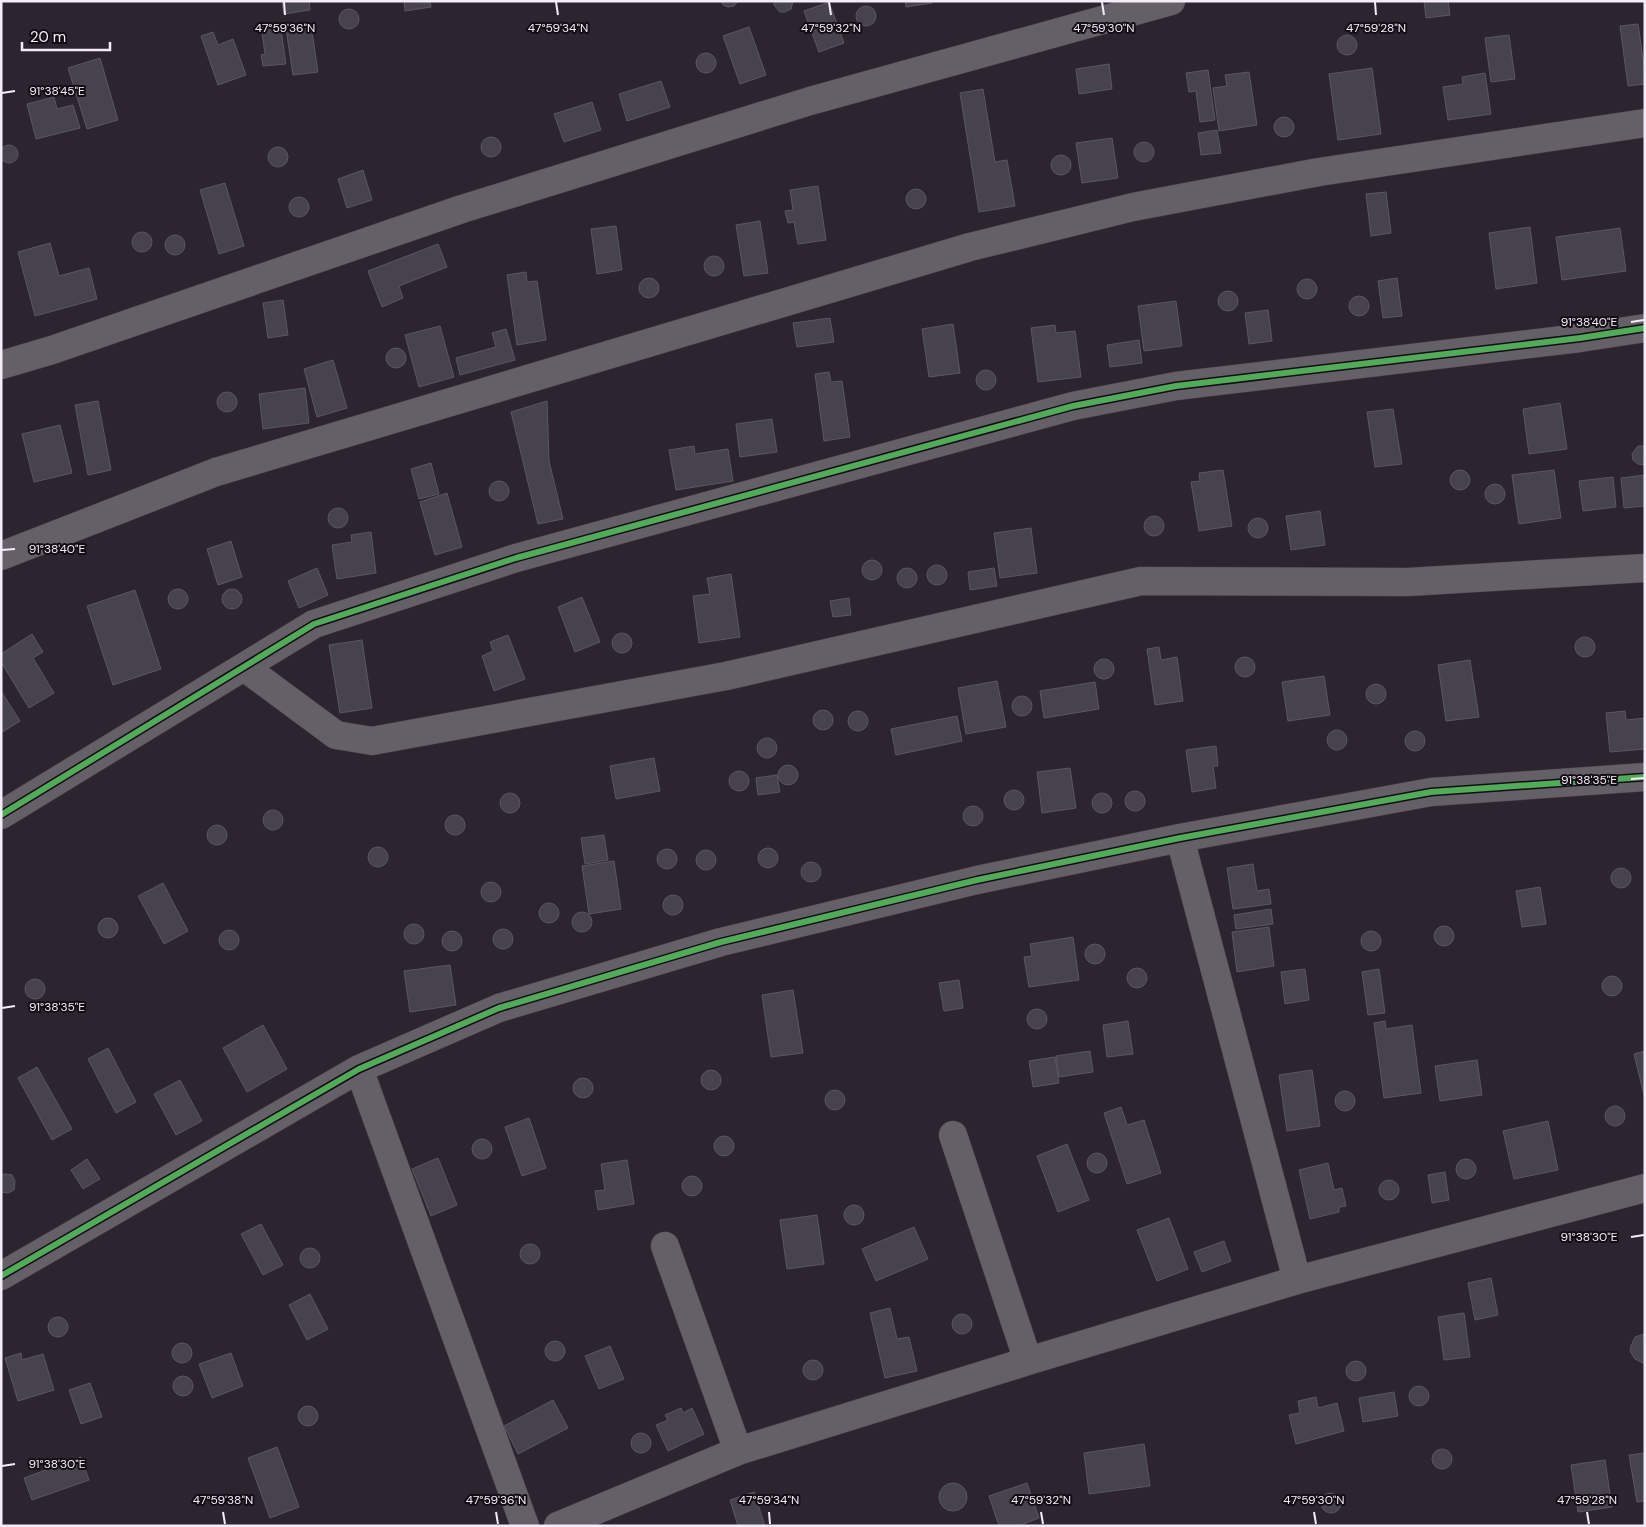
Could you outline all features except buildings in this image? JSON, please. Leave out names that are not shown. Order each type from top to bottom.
[{"type":"street","points":[[1,365],[52,350],[462,209],[801,104],[1171,1]]},
{"type":"street","points":[[1,556],[216,472],[970,246],[1133,207],[1309,174],[1645,123]]},
{"type":"street","points":[[1,815],[314,624],[516,558],[1074,406],[1176,386],[1570,339],[1645,328]]},
{"type":"street","points":[[244,667],[336,735],[372,741],[726,676],[1141,581],[1408,582],[1645,568]]},
{"type":"street","points":[[1,1276],[358,1069],[499,1008],[721,942],[977,880],[1180,838],[1431,792],[1645,777]]},
{"type":"street","points":[[1180,838],[1297,1280]]},
{"type":"street","points":[[358,1069],[525,1526]]},
{"type":"street","points":[[953,1135],[1028,1361]]},
{"type":"street","points":[[558,1526],[738,1451],[1297,1280],[1645,1188]]},
{"type":"street","points":[[665,1246],[738,1451]]},
{"type":"cycle path","points":[[1,815],[314,624],[516,558],[1073,406],[1176,386],[1580,338],[1645,328]]},
{"type":"cycle path","points":[[1,1276],[359,1069],[499,1008],[721,942],[977,880],[1180,838],[1431,792],[1645,777]]}]
